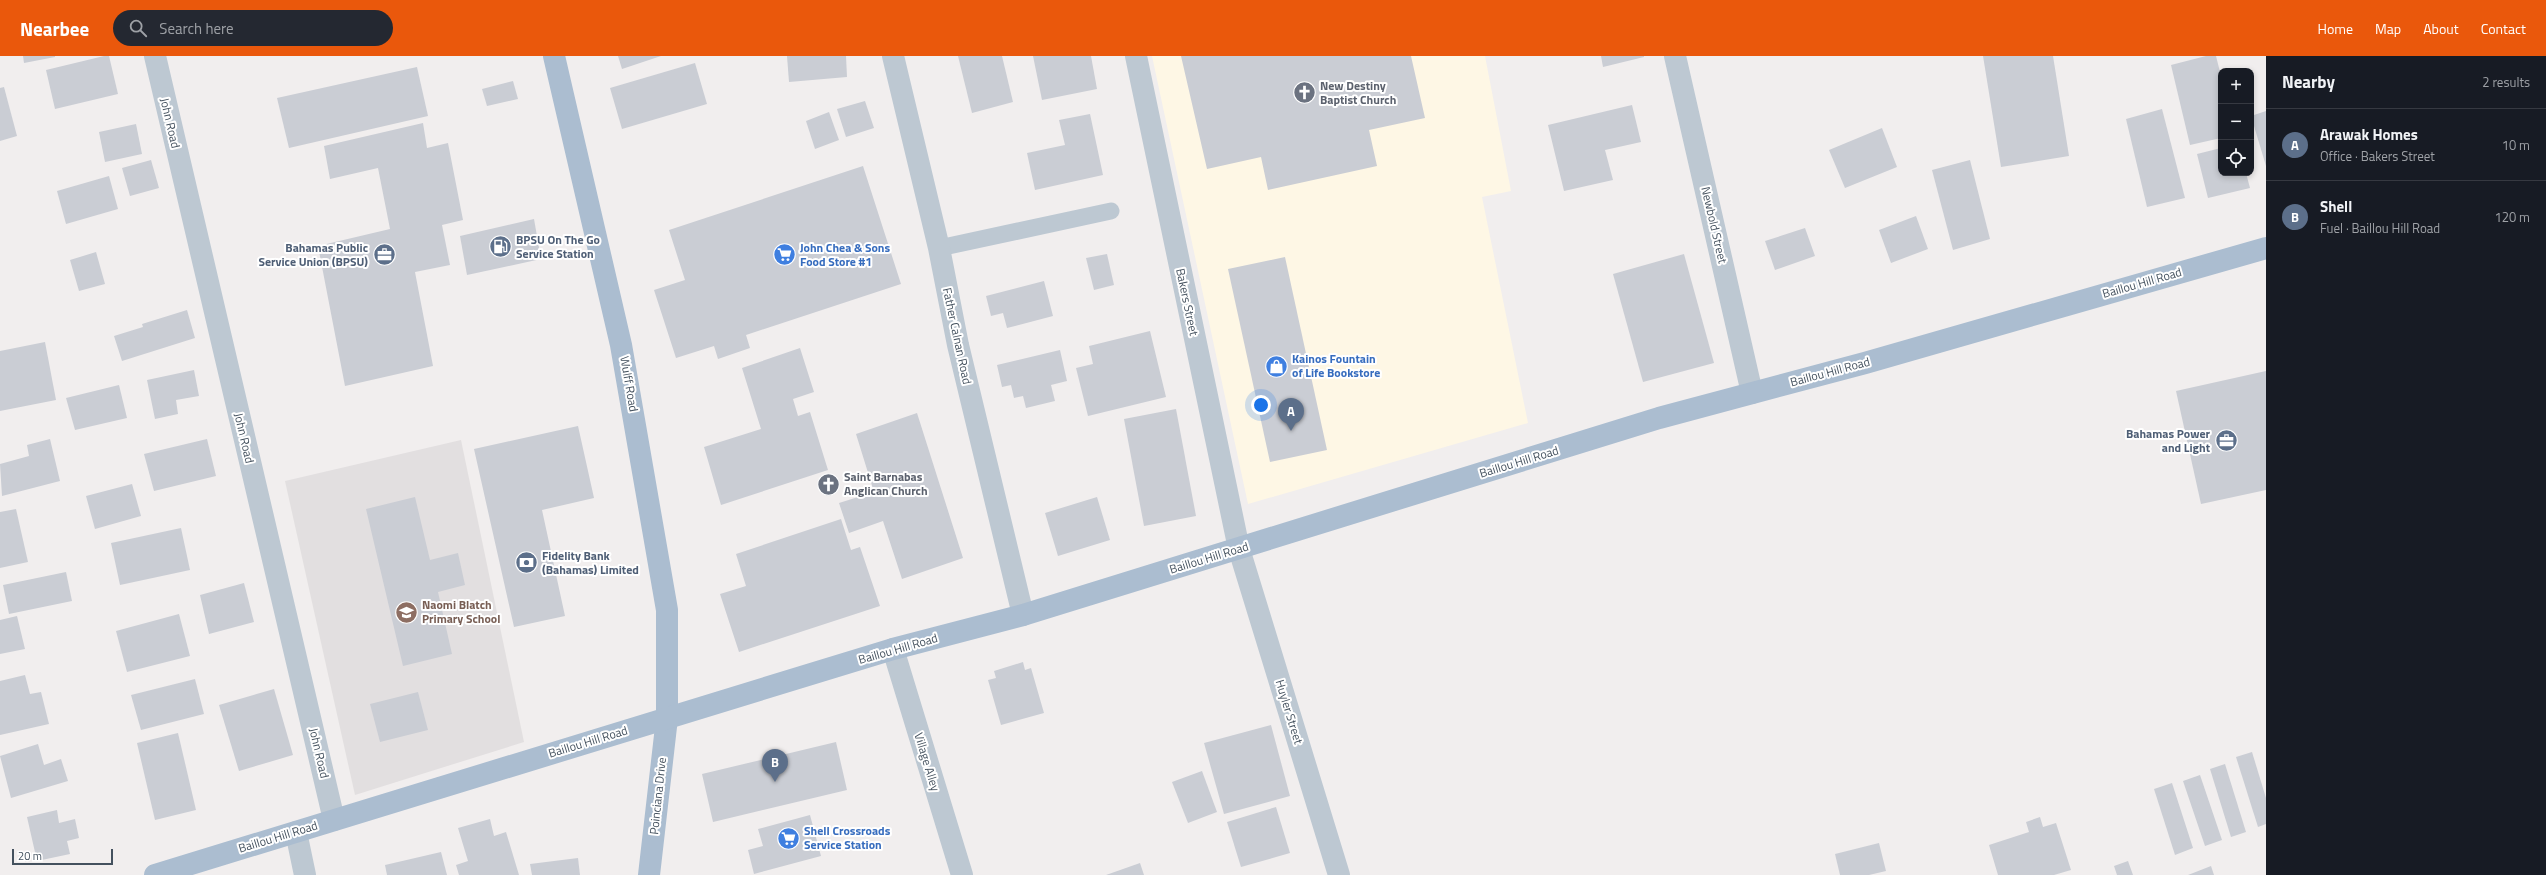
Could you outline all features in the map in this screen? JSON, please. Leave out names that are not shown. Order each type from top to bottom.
[{"type":"main road","name":"Wulff Road","points":[[554,56],[621,345],[658,544],[668,610],[667,718]]},
{"type":"main road","name":"Baillou Hill Road","points":[[155,875],[893,650],[1023,615],[1659,418],[2266,248]]},
{"type":"main road","name":"Poinciana Drive","points":[[649,875],[667,718]]},
{"type":"street","name":"John Road","points":[[155,56],[334,820]]},
{"type":"street","name":"Father Calnan Road","points":[[893,56],[939,248],[958,345],[1023,615]]},
{"type":"street","name":"Bakers Street","points":[[1136,56],[1238,549]]},
{"type":"street","name":"Newbold Street","points":[[1675,56],[1752,393]]},
{"type":"street","name":"Huyler Street","points":[[1238,549],[1339,875]]},
{"type":"street","name":"Village Alley","points":[[893,650],[962,875]]},
{"type":"street","points":[[296,832],[305,875]]},
{"type":"lane","points":[[939,248],[1111,210]]},
{"type":"shaded area","points":[[1152,56],[1485,56],[1511,191],[1482,197],[1528,423],[1248,504]]},
{"type":"shaded area","name":"Naomi Blatch Primary School","points":[[461,440],[524,742],[355,795],[285,481]]},
{"type":"building","points":[[23,56],[55,56],[55,57],[24,63]]},
{"type":"building","points":[[109,56],[118,94],[55,109],[46,70]]},
{"type":"building","points":[[618,56],[661,56],[622,69]]},
{"type":"building","points":[[787,56],[846,56],[847,77],[789,82]]},
{"type":"building","points":[[958,56],[1002,56],[1013,102],[972,113]]},
{"type":"building","points":[[1033,56],[1091,56],[1097,89],[1042,100]]},
{"type":"building","points":[[1181,56],[1411,56],[1425,118],[1369,130],[1377,166],[1268,190],[1261,157],[1207,169]]},
{"type":"building","points":[[1601,56],[1644,56],[1644,57],[1603,67]]},
{"type":"building","points":[[1983,56],[2053,56],[2069,156],[2001,167]]},
{"type":"building","points":[[2206,56],[2216,56],[2219,68],[2218,139],[2190,145],[2171,65]]},
{"type":"building","points":[[695,63],[707,104],[622,129],[610,88]]},
{"type":"building","points":[[417,67],[428,116],[289,148],[277,98]]},
{"type":"building","points":[[513,81],[518,99],[487,106],[482,89]]},
{"type":"building","points":[[4,87],[17,136],[0,141],[0,88]]},
{"type":"building","points":[[865,101],[874,128],[846,137],[837,109]]},
{"type":"building","points":[[1632,105],[1641,142],[1605,150],[1613,180],[1564,191],[1548,125]]},
{"type":"building","points":[[2162,109],[2185,198],[2147,207],[2126,119]]},
{"type":"building","points":[[2266,111],[2266,166],[2254,126],[2254,115]]},
{"type":"building","points":[[829,112],[839,140],[815,149],[806,121]]},
{"type":"building","points":[[1090,114],[1103,175],[1035,190],[1027,153],[1065,145],[1059,120]]},
{"type":"building","name":"Bahamas Public Service Union (BPSU)","points":[[423,123],[427,148],[448,143],[463,220],[442,225],[450,265],[415,272],[433,366],[345,386],[318,246],[390,229],[378,168],[330,179],[324,146]]},
{"type":"building","points":[[136,124],[142,154],[105,162],[99,132]]},
{"type":"building","points":[[1882,128],[1897,167],[1845,188],[1829,150]]},
{"type":"building","points":[[2218,149],[2218,176],[2247,176],[2250,188],[2208,198],[2197,154]]},
{"type":"building","points":[[151,160],[159,188],[130,196],[122,168]]},
{"type":"building","points":[[1970,160],[1990,239],[1953,250],[1932,170]]},
{"type":"building","name":"John Chea & Sons Food Store #1","points":[[863,166],[901,284],[746,335],[750,348],[718,359],[714,346],[676,358],[654,290],[685,280],[669,230]]},
{"type":"building","points":[[109,176],[118,209],[66,224],[57,191]]},
{"type":"building","points":[[1916,216],[1928,249],[1891,263],[1879,230]]},
{"type":"building","name":"BPSU On The Go Service Station","points":[[534,219],[541,259],[467,275],[460,236]]},
{"type":"building","points":[[1805,228],[1815,256],[1775,270],[1765,241]]},
{"type":"building","points":[[96,252],[105,284],[79,291],[70,260]]},
{"type":"building","points":[[1107,254],[1114,285],[1094,290],[1086,258]]},
{"type":"building","points":[[1684,254],[1714,363],[1643,382],[1613,274]]},
{"type":"building","points":[[1285,257],[1327,450],[1270,462],[1228,269]]},
{"type":"building","points":[[1044,281],[1053,316],[1007,328],[1003,313],[991,316],[986,296]]},
{"type":"building","points":[[187,310],[195,338],[122,361],[114,336],[143,327],[142,324]]},
{"type":"building","points":[[1150,331],[1166,397],[1088,416],[1076,368],[1093,364],[1089,346]]},
{"type":"building","points":[[45,342],[56,400],[0,411],[0,351]]},
{"type":"building","points":[[800,348],[814,392],[793,399],[798,416],[810,412],[828,470],[721,505],[704,447],[761,429],[742,368]]},
{"type":"building","points":[[1060,350],[1067,381],[1051,385],[1055,401],[1026,408],[1023,396],[1014,398],[1011,385],[1002,387],[997,365]]},
{"type":"building","points":[[194,370],[199,396],[176,400],[178,414],[155,419],[147,380]]},
{"type":"building","name":"Bahamas Power and Light","points":[[2266,371],[2266,490],[2201,504],[2176,391]]},
{"type":"building","points":[[119,385],[127,418],[75,430],[66,398]]},
{"type":"building","points":[[1176,409],[1196,516],[1144,526],[1124,419]]},
{"type":"building","points":[[917,413],[963,558],[902,579],[883,521],[849,533],[839,503],[874,492],[856,434]]},
{"type":"building","name":"Fidelity Bank (Bahamas) Limited","points":[[578,426],[594,498],[542,510],[565,616],[514,627],[474,449]]},
{"type":"building","points":[[50,439],[60,481],[2,496],[0,464],[29,456],[27,445]]},
{"type":"building","points":[[207,439],[216,476],[154,491],[144,454]]},
{"type":"building","points":[[132,484],[141,516],[95,529],[86,496]]},
{"type":"building","points":[[415,497],[430,560],[458,553],[465,585],[438,592],[452,654],[403,666],[366,509]]},
{"type":"building","points":[[1097,497],[1110,540],[1058,556],[1045,513]]},
{"type":"building","points":[[16,509],[28,562],[0,568],[0,512]]},
{"type":"building","name":"Saint Barnabas Anglican Church","points":[[841,519],[851,550],[860,547],[880,606],[739,652],[720,594],[746,586],[736,554]]},
{"type":"building","points":[[181,528],[190,570],[120,585],[111,543]]},
{"type":"building","points":[[66,572],[72,601],[9,614],[3,585]]},
{"type":"building","points":[[244,583],[254,622],[209,634],[200,595]]},
{"type":"building","points":[[179,614],[190,656],[127,672],[116,631]]},
{"type":"building","points":[[17,616],[25,649],[0,654],[0,620]]},
{"type":"building","points":[[1023,662],[1025,670],[1031,668],[1044,713],[1001,725],[988,680],[996,678],[994,671]]},
{"type":"building","points":[[25,675],[30,694],[41,692],[49,724],[0,735],[0,681]]},
{"type":"building","points":[[195,679],[204,714],[141,730],[131,695]]},
{"type":"building","points":[[274,689],[293,755],[239,771],[219,705]]},
{"type":"building","points":[[418,692],[428,730],[380,742],[370,704]]},
{"type":"building","points":[[1271,725],[1290,796],[1224,814],[1204,743]]},
{"type":"building","points":[[178,733],[196,810],[155,820],[137,743]]},
{"type":"building","points":[[836,742],[847,790],[713,822],[702,774]]},
{"type":"building","points":[[38,744],[44,765],[61,759],[68,781],[11,798],[0,756]]},
{"type":"building","points":[[2252,752],[2266,798],[2266,824],[2258,827],[2236,757]]},
{"type":"building","points":[[2225,764],[2246,832],[2231,837],[2210,769]]},
{"type":"building","points":[[1202,771],[1217,812],[1188,823],[1172,782]]},
{"type":"building","points":[[2200,775],[2222,840],[2205,846],[2183,781]]},
{"type":"building","points":[[2172,783],[2193,848],[2175,855],[2154,789]]},
{"type":"building","points":[[1276,807],[1290,853],[1241,867],[1227,822]]},
{"type":"building","points":[[57,810],[59,823],[75,819],[79,838],[67,841],[70,854],[37,861],[27,817]]},
{"type":"building","name":"Shell Crossroads Service Station","points":[[810,815],[821,856],[754,874],[748,850],[763,846],[758,829]]},
{"type":"building","points":[[2040,817],[2043,827],[2056,823],[2071,870],[2054,875],[1998,875],[1989,845],[2029,832],[2026,822]]},
{"type":"building","points":[[490,819],[494,836],[506,832],[519,875],[459,875],[456,865],[468,861],[458,828]]},
{"type":"building","points":[[1879,843],[1886,871],[1869,875],[1840,875],[1835,854]]},
{"type":"building","points":[[441,852],[447,875],[387,875],[385,865]]},
{"type":"building","points":[[578,858],[580,875],[532,875],[530,864]]},
{"type":"building","points":[[2128,861],[2133,875],[2117,875],[2114,866]]},
{"type":"building","points":[[1140,863],[1144,875],[1106,875]]},
{"type":"building","points":[[2211,866],[2214,875],[2188,875]]},
{"type":"place","name":"New Destiny Baptist Church","points":[[1305,93]]},
{"type":"place","name":"BPSU On The Go Service Station","points":[[500,247]]},
{"type":"place","name":"Bahamas Public Service Union (BPSU)","points":[[384,255]]},
{"type":"place","name":"John Chea & Sons Food Store #1","points":[[784,255]]},
{"type":"place","name":"Kainos Fountain of Life Bookstore","points":[[1277,366]]},
{"type":"place","name":"Arawak Homes","points":[[1291,431]]},
{"type":"place","name":"Bahamas Power and Light","points":[[2226,441]]},
{"type":"place","name":"Saint Barnabas Anglican Church","points":[[828,484]]},
{"type":"place","name":"Fidelity Bank (Bahamas) Limited","points":[[527,563]]},
{"type":"place","name":"Naomi Blatch Primary School","points":[[406,612]]},
{"type":"place","name":"Shell","points":[[775,782]]},
{"type":"place","name":"Shell Crossroads Service Station","points":[[788,838]]}]
